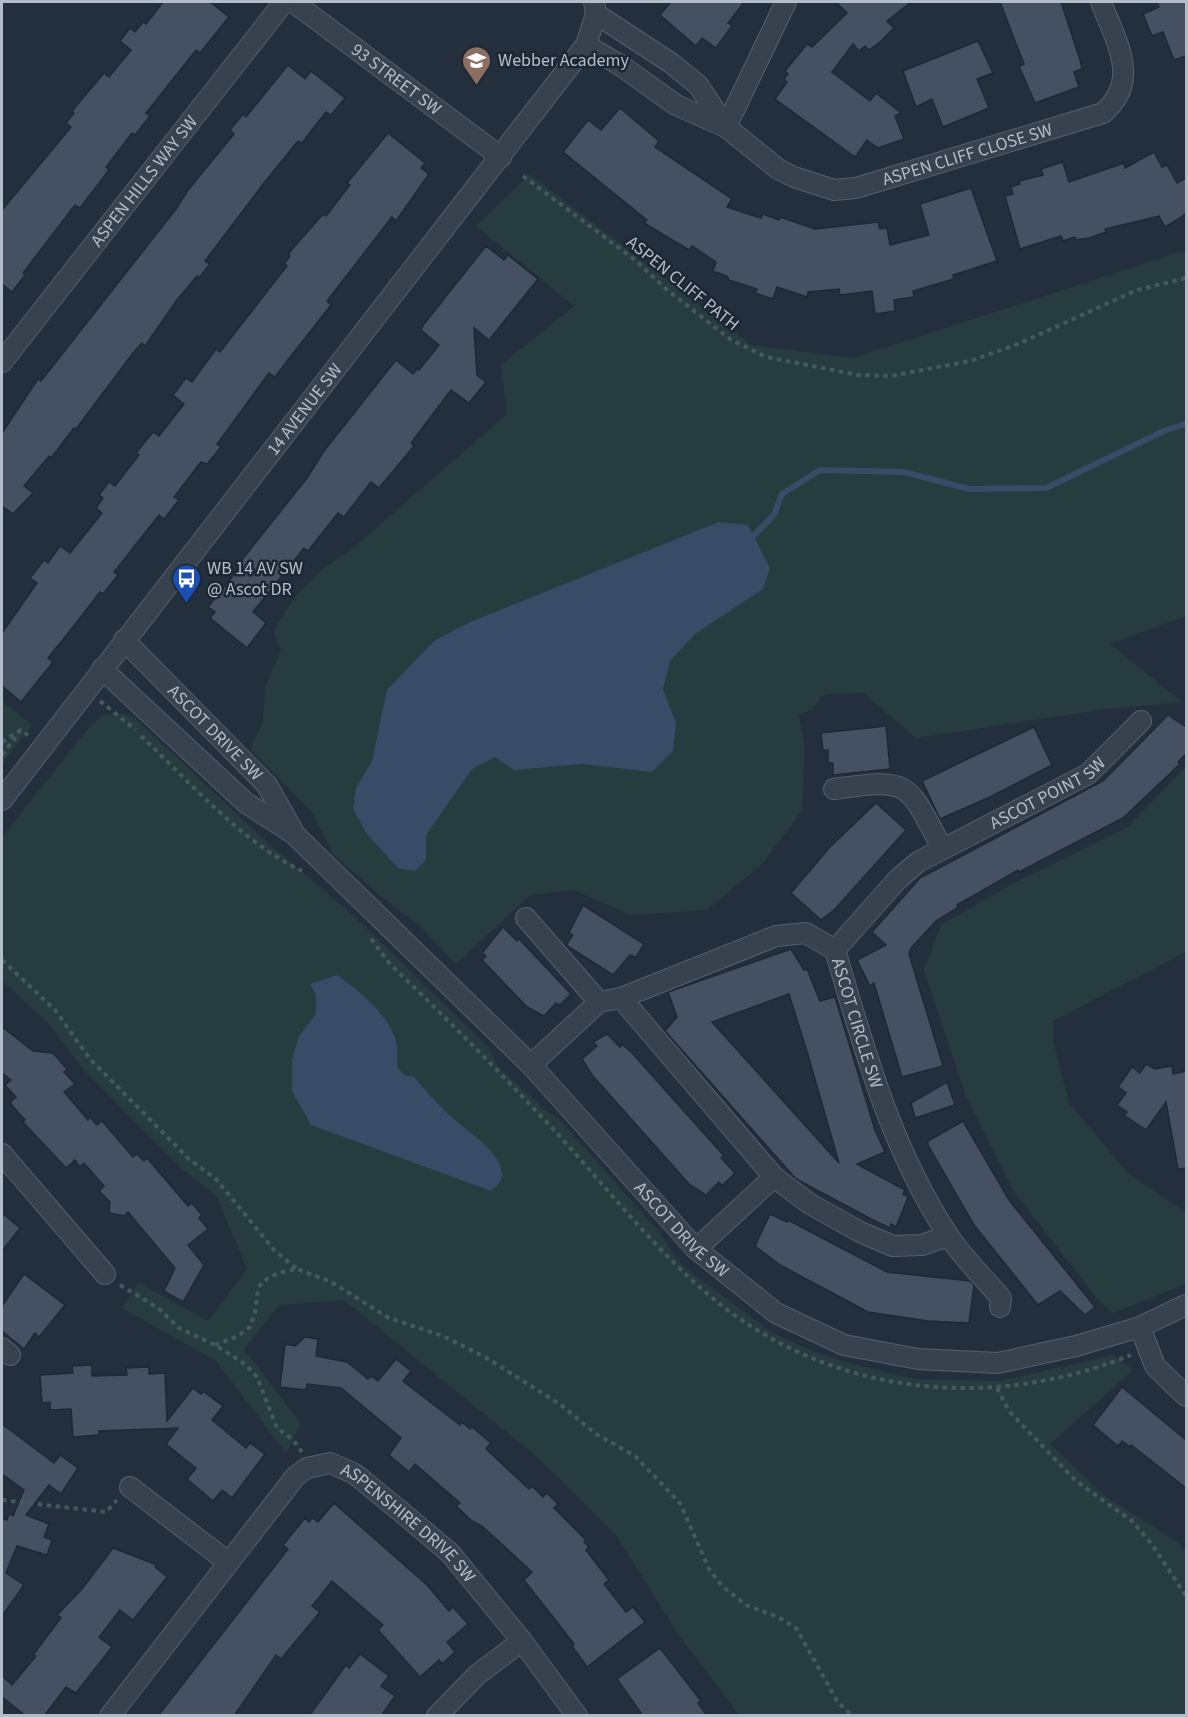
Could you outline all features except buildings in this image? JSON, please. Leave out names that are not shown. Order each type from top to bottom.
[{"type":"street","name":"ASPEN HILLS WAY SW","points":[[2,362],[284,2]]},
{"type":"street","name":"93 STREET SW","points":[[293,2],[501,158]]},
{"type":"street","points":[[726,127],[786,2]]},
{"type":"street","name":"ASPEN CLIFF CLOSE SW","points":[[586,45],[620,65],[676,105],[726,127],[778,170],[834,190],[856,188],[1093,117],[1114,104],[1121,92],[1124,76],[1122,58],[1101,2]]},
{"type":"street","name":"14 AVENUE SW","points":[[2,800],[124,640],[501,158],[586,45],[595,8]]},
{"type":"street","name":"ASPEN CLIFF CLOSE SW","points":[[595,8],[698,85],[726,127]]},
{"type":"street","name":"ASCOT DRIVE SW","points":[[124,640],[267,785],[294,834]]},
{"type":"street","name":"ASCOT DRIVE SW","points":[[102,669],[246,803],[294,834],[531,1065],[696,1249],[776,1313],[844,1345],[918,1359],[998,1363],[1076,1346],[1140,1327],[1186,1305]]},
{"type":"street","name":"ASCOT POINT SW","points":[[835,950],[898,879],[918,862],[1088,774],[1141,721]]},
{"type":"street","points":[[834,789],[884,782],[901,786],[915,799],[942,848]]},
{"type":"street","points":[[526,918],[599,1002],[531,1065]]},
{"type":"street","name":"ASCOT CIRCLE SW","points":[[599,1002],[621,998],[776,936],[806,933],[835,950],[866,1053],[901,1153],[948,1236],[1001,1298],[1000,1307]]},
{"type":"street","points":[[621,998],[774,1177],[810,1204],[860,1232],[893,1246],[922,1245],[948,1236]]},
{"type":"street","points":[[2,1154],[105,1274]]},
{"type":"street","points":[[696,1249],[774,1177]]},
{"type":"street","points":[[1140,1327],[1155,1366],[1186,1396]]},
{"type":"street","name":"ASPENSHIRE DRIVE SW","points":[[110,1716],[295,1477],[314,1467],[330,1463],[355,1474],[450,1553],[522,1641],[577,1716]]},
{"type":"street","points":[[130,1487],[228,1562]]},
{"type":"street","points":[[437,1716],[478,1674],[522,1641]]},
{"type":"path","name":"ASPEN CLIFF PATH","points":[[523,176],[635,260],[666,289],[730,339],[766,357],[858,375],[891,376],[970,360],[1018,344],[1137,290],[1186,278]]},
{"type":"path","points":[[2,756],[21,730]]},
{"type":"path","points":[[2,960],[55,1010],[90,1059],[189,1159],[216,1179],[274,1250],[299,1270],[355,1295],[389,1318],[443,1336],[477,1352],[561,1404],[596,1434],[635,1456],[680,1503],[709,1569],[722,1586],[746,1605],[778,1617],[796,1628],[837,1701],[852,1716]]},
{"type":"path","points":[[215,1345],[238,1336],[250,1327],[255,1313],[258,1289],[262,1282],[278,1273],[299,1270]]},
{"type":"path","points":[[105,1274],[158,1308],[179,1328],[215,1345],[245,1364],[257,1377],[277,1428],[293,1440],[314,1467]]},
{"type":"path","points":[[996,1388],[1009,1411],[1070,1474],[1132,1521],[1151,1543],[1186,1596]]},
{"type":"path","points":[[2,1500],[106,1512],[130,1487]]},
{"type":"green space","points":[[530,174],[751,345],[853,358],[1186,250],[1186,616],[1110,644],[1182,702],[1099,710],[916,738],[863,693],[828,694],[821,697],[813,709],[799,715],[805,748],[802,811],[762,864],[707,910],[630,915],[574,890],[530,895],[456,964],[421,927],[383,898],[333,854],[311,811],[250,749],[262,726],[266,686],[281,649],[274,633],[296,596],[328,565],[352,549],[507,414],[501,365],[574,306],[476,226]]},
{"type":"green space","points":[[2,701],[32,725],[2,764]]},
{"type":"green space","points":[[124,713],[136,719],[270,845],[354,916],[488,1047],[499,1067],[544,1109],[560,1120],[656,1228],[678,1260],[693,1274],[773,1333],[812,1351],[842,1361],[915,1379],[1001,1381],[1113,1355],[1133,1370],[1050,1444],[1105,1496],[1177,1542],[1186,1551],[1186,1715],[739,1715],[680,1637],[616,1535],[536,1456],[344,1300],[279,1305],[244,1349],[301,1424],[286,1453],[216,1361],[122,1308],[139,1283],[208,1321],[247,1269],[217,1197],[182,1169],[86,1072],[46,1021],[2,981],[2,837],[91,725],[104,715]]},
{"type":"green space","points":[[1186,767],[1186,952],[1053,1021],[1054,1044],[1069,1103],[1128,1173],[1186,1213],[1186,1284],[1113,1313],[1097,1299],[1013,1190],[965,1094],[924,970],[941,925],[1014,883],[1126,828]]},
{"type":"water","points":[[719,522],[748,525],[770,568],[763,589],[695,634],[670,661],[663,689],[676,723],[673,751],[652,772],[582,764],[514,770],[495,757],[472,769],[426,835],[426,860],[415,871],[398,868],[367,834],[353,809],[356,788],[372,761],[387,690],[434,641],[470,622]]},
{"type":"water","points":[[337,975],[363,996],[386,1021],[396,1041],[398,1069],[406,1076],[413,1076],[448,1114],[480,1140],[494,1156],[502,1172],[502,1178],[491,1191],[311,1125],[292,1091],[292,1060],[299,1036],[316,1014],[316,995],[310,984]]},
{"type":"waterway","points":[[752,537],[774,515],[782,494],[820,470],[904,472],[969,489],[1046,488],[1166,430],[1186,424]]},
{"type":"place","name":"Webber Academy","points":[[477,86]]},
{"type":"place","name":"WB 14 AV SW @ Ascot DR","points":[[186,604]]}]
